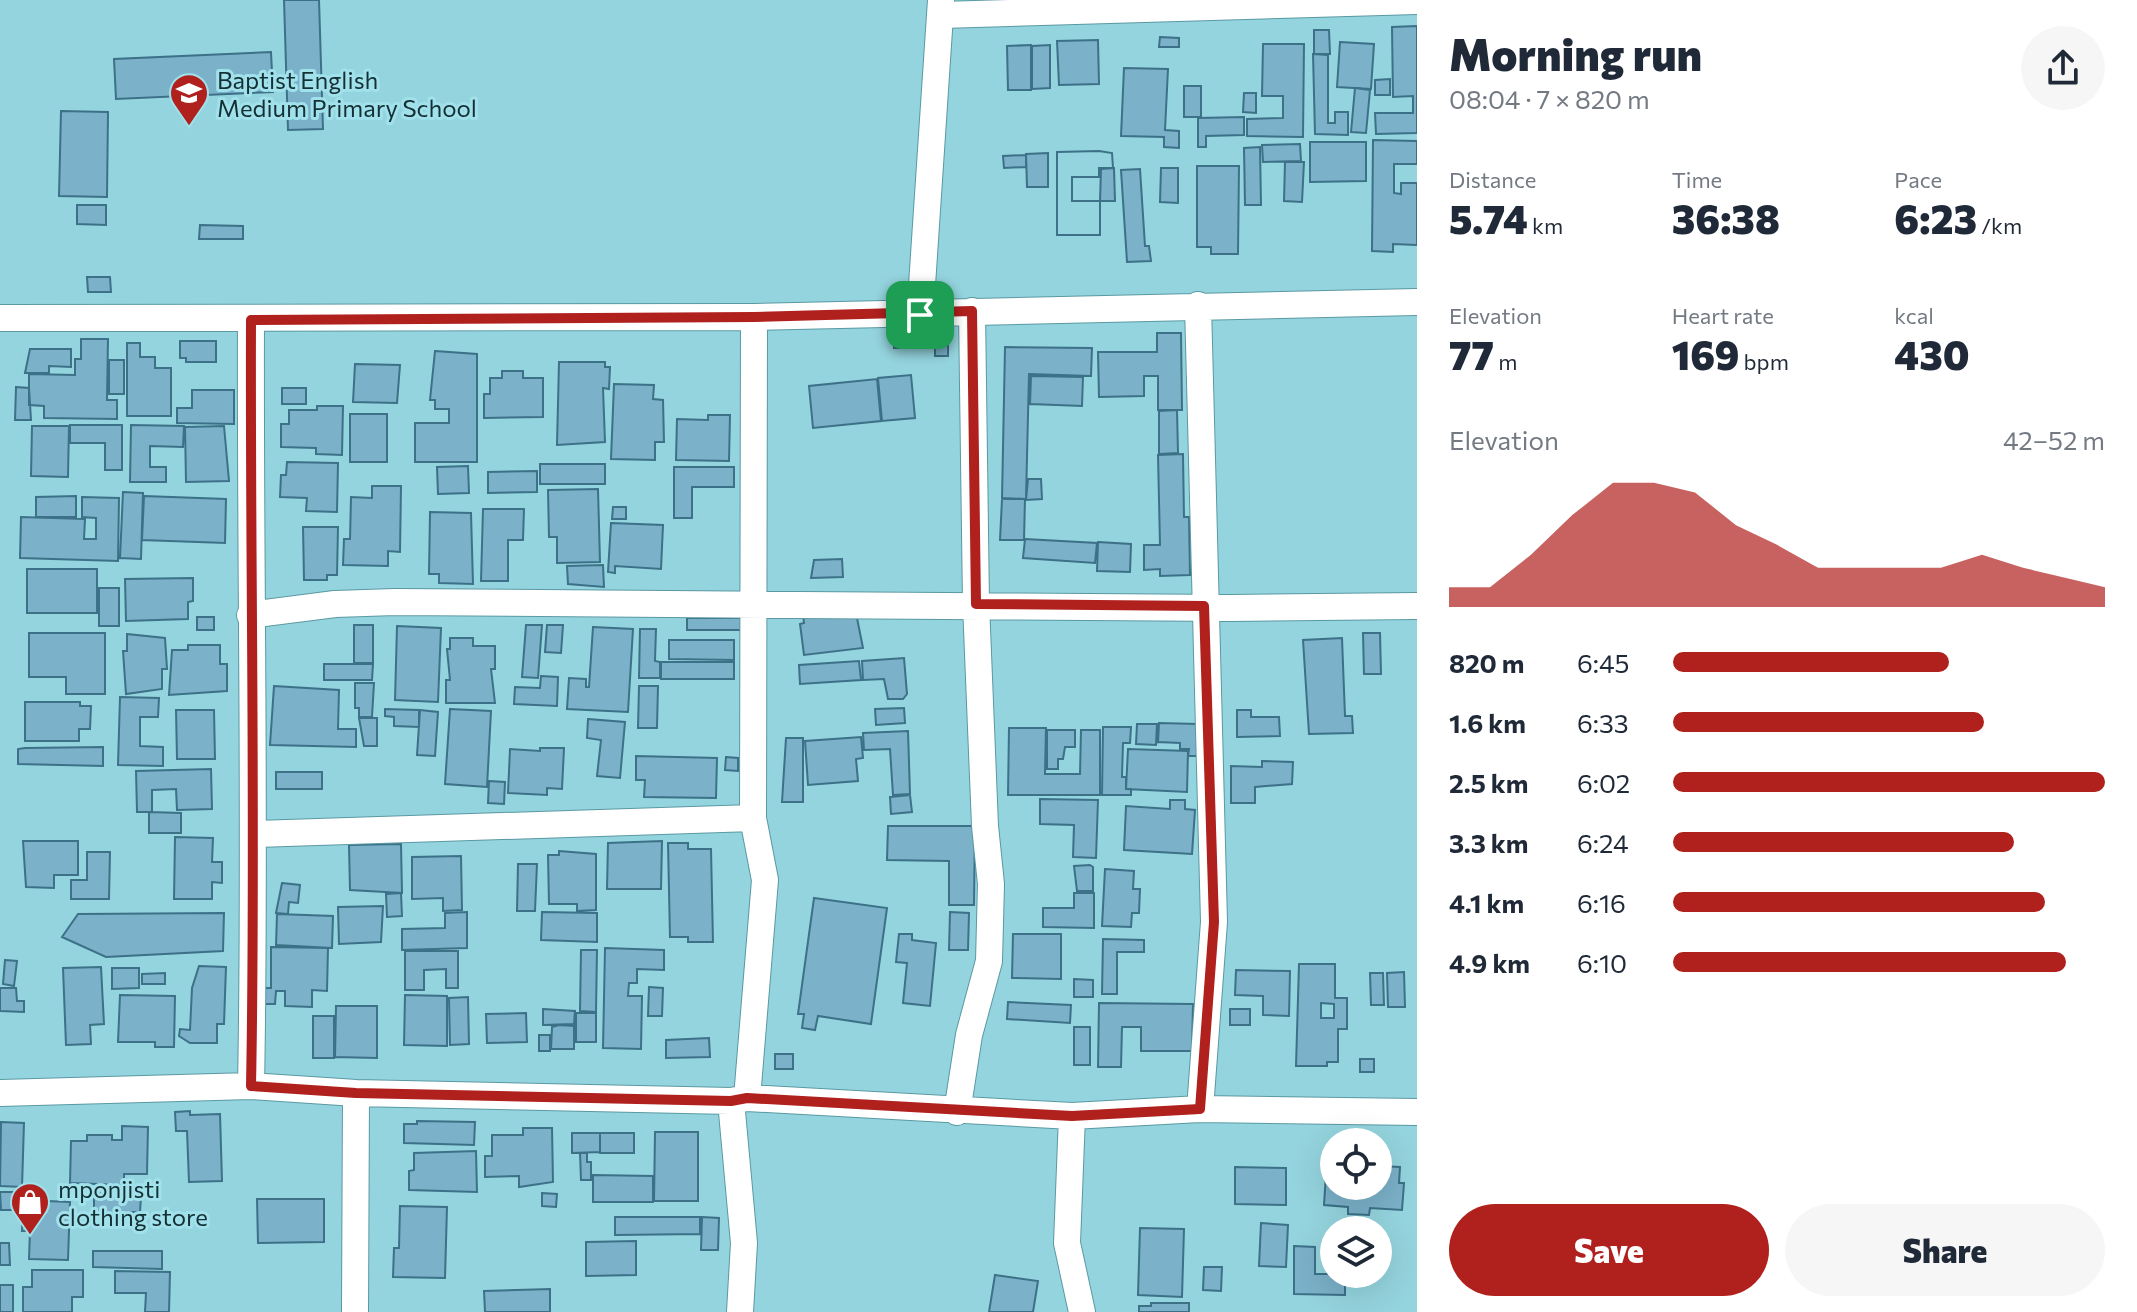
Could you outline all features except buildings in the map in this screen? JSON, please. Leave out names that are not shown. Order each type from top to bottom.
[{"type":"street","points":[[920,315],[941,8],[1417,1]]},
{"type":"street","points":[[0,318],[754,317],[1417,302]]},
{"type":"street","points":[[1198,305],[1214,922],[1200,1109]]},
{"type":"street","points":[[957,1112],[969,1035],[989,961],[991,884],[985,826],[976,604],[972,311]]},
{"type":"street","points":[[740,1312],[744,1243],[739,1099],[765,880],[753,818],[754,317]]},
{"type":"street","points":[[251,320],[250,615],[256,834],[251,1086]]},
{"type":"street","points":[[250,615],[335,604],[395,602],[1417,606]]},
{"type":"street","points":[[256,834],[753,818]]},
{"type":"street","points":[[0,1093],[251,1086],[356,1093],[739,1099],[1072,1116],[1200,1109],[1417,1112]]},
{"type":"street","points":[[355,1312],[356,1093]]},
{"type":"street","points":[[1072,1116],[1067,1243],[1082,1312]]},
{"type":"place","name":"Baptist English Medium Primary School","points":[[189,127]]},
{"type":"place","name":"mponjisti clothing store","points":[[30,1236]]},
{"type":"route","points":[[972,311],[976,604],[1204,606],[1214,922],[1200,1109],[1072,1116],[747,1098],[731,1101],[356,1093],[251,1086],[256,834],[250,615],[251,320],[920,315],[972,311]]}]
